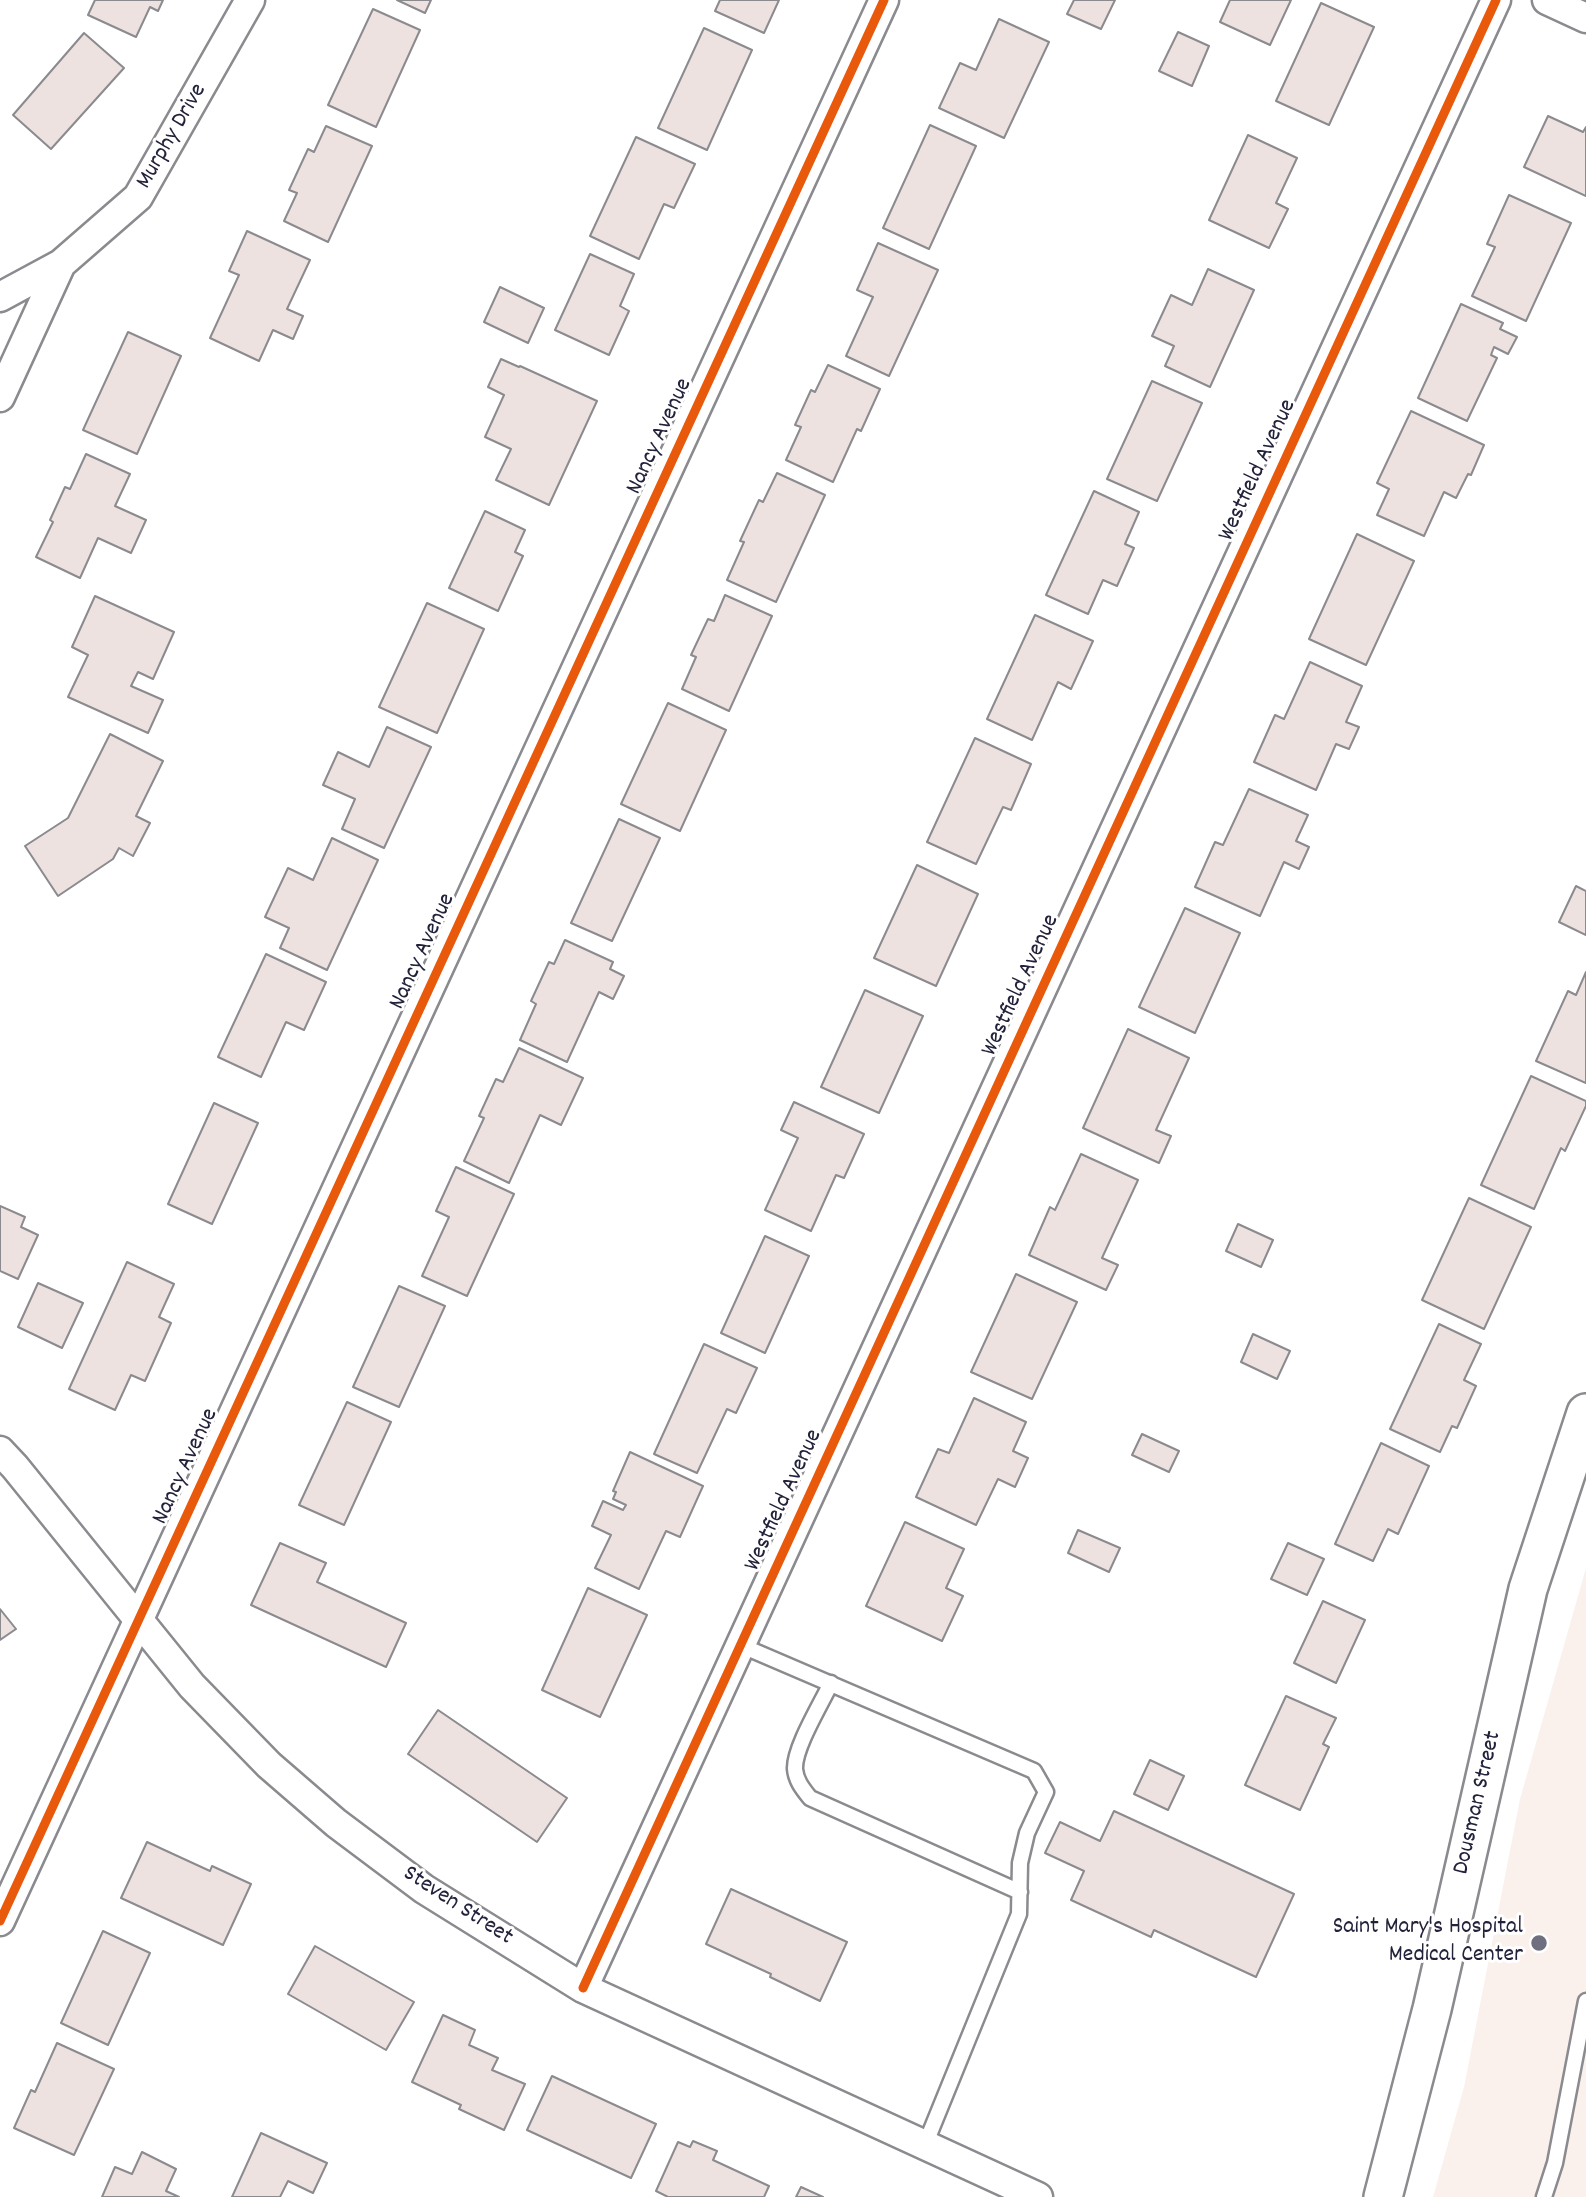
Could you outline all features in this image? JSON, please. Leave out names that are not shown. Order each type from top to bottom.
[{"type":"street","name":"Murphy Drive","points":[[0,297],[61,264],[138,197],[250,0]]},
{"type":"street","name":"Nancy Avenue","points":[[0,1921],[884,0]]},
{"type":"street","name":"Westfield Avenue","points":[[583,1987],[1496,0]]},
{"type":"street","points":[[1547,0],[1586,18]]},
{"type":"street","points":[[0,397],[61,264]]},
{"type":"street","name":"Dousman Street","points":[[1383,2197],[1432,2009],[1528,1589],[1586,1413]]},
{"type":"street","name":"Steven Street","points":[[0,1451],[192,1686],[269,1765],[336,1823],[424,1889],[583,1987],[1038,2197]]},
{"type":"lane","points":[[740,1645],[1034,1771],[1046,1792],[1027,1833],[1020,1863],[1019,1914],[925,2145]]},
{"type":"lane","points":[[831,1684],[799,1748],[795,1768],[799,1784],[810,1798],[1020,1892]]},
{"type":"lane","points":[[1544,2197],[1555,2163],[1586,2000]]},
{"type":"shaded area","name":"Saint Mary's Hospital Medical Center","points":[[1586,1568],[1586,2197],[1433,2197],[1464,2087],[1520,1799]]},
{"type":"building","points":[[95,0],[163,0],[158,11],[150,7],[136,37],[88,15]]},
{"type":"building","points":[[397,0],[431,0],[425,13]]},
{"type":"building","points":[[720,0],[779,0],[764,33],[715,11]]},
{"type":"building","points":[[1074,0],[1115,0],[1101,29],[1067,14]]},
{"type":"building","points":[[1230,0],[1291,0],[1270,45],[1220,22]]},
{"type":"building","points":[[1321,3],[1374,27],[1329,125],[1276,101]]},
{"type":"building","points":[[373,9],[420,30],[376,127],[328,105]]},
{"type":"building","points":[[999,19],[1049,42],[1004,138],[939,108],[960,63],[976,70]]},
{"type":"building","points":[[704,28],[752,50],[707,150],[658,128]]},
{"type":"building","points":[[1178,32],[1209,46],[1192,86],[1159,71]]},
{"type":"building","points":[[84,33],[124,68],[51,149],[13,115]]},
{"type":"building","points":[[1548,116],[1583,132],[1586,127],[1586,196],[1524,167]]},
{"type":"building","points":[[930,125],[976,146],[929,249],[883,228]]},
{"type":"building","points":[[326,126],[372,146],[328,242],[284,221],[297,193],[289,190],[308,149],[314,152]]},
{"type":"building","points":[[1248,135],[1297,158],[1276,203],[1288,209],[1269,248],[1209,220]]},
{"type":"building","points":[[636,137],[695,164],[674,208],[664,204],[639,259],[590,236]]},
{"type":"building","points":[[1509,195],[1571,223],[1526,321],[1472,296],[1495,247],[1487,244]]},
{"type":"building","points":[[247,231],[310,260],[287,309],[303,316],[293,339],[273,330],[259,361],[210,338],[239,275],[229,271]]},
{"type":"building","points":[[878,243],[938,270],[889,376],[846,356],[873,297],[857,290]]},
{"type":"building","points":[[590,254],[634,274],[620,306],[629,311],[609,355],[555,330]]},
{"type":"building","points":[[1208,269],[1254,290],[1210,387],[1165,366],[1174,346],[1152,336],[1171,295],[1192,305]]},
{"type":"building","points":[[500,287],[544,308],[528,343],[484,322]]},
{"type":"building","points":[[1461,304],[1503,323],[1500,329],[1517,337],[1508,354],[1494,347],[1491,355],[1497,358],[1467,421],[1418,398]]},
{"type":"building","points":[[128,332],[181,356],[137,454],[83,430]]},
{"type":"building","points":[[501,359],[597,401],[549,505],[496,480],[511,449],[485,437],[504,395],[488,387]]},
{"type":"building","points":[[828,365],[880,389],[861,431],[857,429],[833,482],[786,460],[801,427],[795,425],[811,390],[815,392]]},
{"type":"building","points":[[1152,381],[1202,403],[1157,501],[1107,479]]},
{"type":"building","points":[[1411,411],[1484,445],[1471,475],[1468,474],[1456,498],[1444,492],[1424,536],[1377,515],[1389,489],[1377,483]]},
{"type":"building","points":[[86,454],[130,474],[115,506],[146,520],[131,553],[98,538],[80,578],[36,557],[53,522],[50,520],[65,487],[70,489]]},
{"type":"building","points":[[777,473],[825,495],[776,602],[727,580],[744,542],[740,541],[759,500],[763,502]]},
{"type":"building","points":[[1094,491],[1139,512],[1125,544],[1134,548],[1117,586],[1103,580],[1088,614],[1046,595]]},
{"type":"building","points":[[485,511],[525,530],[515,552],[523,556],[498,611],[449,588]]},
{"type":"building","points":[[1357,534],[1414,561],[1366,665],[1309,639]]},
{"type":"building","points":[[725,595],[772,616],[729,711],[682,689],[696,657],[691,655],[708,619],[714,621]]},
{"type":"building","points":[[95,596],[174,632],[153,679],[138,672],[131,686],[163,700],[148,733],[68,697],[88,655],[72,647]]},
{"type":"building","points":[[427,603],[484,629],[437,733],[379,707]]},
{"type":"building","points":[[1035,615],[1093,641],[1071,689],[1058,682],[1032,740],[987,719]]},
{"type":"building","points":[[1310,662],[1362,686],[1346,722],[1359,727],[1349,749],[1336,744],[1316,790],[1254,762],[1275,715],[1284,719]]},
{"type":"building","points":[[668,703],[726,730],[680,831],[621,804]]},
{"type":"building","points":[[387,727],[431,747],[384,848],[342,829],[355,799],[323,785],[338,752],[369,767]]},
{"type":"building","points":[[110,734],[163,761],[136,816],[150,823],[133,856],[119,848],[113,859],[58,896],[25,846],[68,818]]},
{"type":"building","points":[[975,738],[1031,764],[1011,810],[1003,807],[976,864],[927,842]]},
{"type":"building","points":[[1249,789],[1308,815],[1296,841],[1309,847],[1299,869],[1284,862],[1260,916],[1195,887],[1215,842],[1223,845]]},
{"type":"building","points":[[619,819],[660,838],[612,941],[571,923]]},
{"type":"building","points":[[332,838],[378,860],[327,970],[280,948],[289,928],[265,917],[288,868],[313,880]]},
{"type":"building","points":[[917,865],[978,894],[936,986],[874,958]]},
{"type":"building","points":[[1576,886],[1586,891],[1586,935],[1559,922]]},
{"type":"building","points":[[1185,908],[1240,933],[1195,1033],[1139,1007]]},
{"type":"building","points":[[565,940],[613,962],[610,969],[624,976],[613,999],[599,992],[567,1062],[520,1040],[536,1004],[531,1001],[549,962],[554,964]]},
{"type":"building","points":[[266,954],[326,982],[304,1030],[286,1022],[261,1077],[218,1057]]},
{"type":"building","points":[[1586,972],[1586,1083],[1536,1061],[1568,991],[1576,995]]},
{"type":"building","points":[[865,990],[923,1016],[879,1113],[821,1087]]},
{"type":"building","points":[[1128,1029],[1189,1058],[1156,1130],[1171,1136],[1159,1163],[1083,1128]]},
{"type":"building","points":[[519,1048],[583,1078],[561,1125],[540,1115],[509,1183],[464,1161],[484,1118],[479,1116],[496,1079],[503,1082]]},
{"type":"building","points":[[1531,1076],[1586,1101],[1565,1151],[1561,1148],[1534,1209],[1481,1185]]},
{"type":"building","points":[[794,1102],[864,1134],[844,1178],[836,1175],[811,1231],[765,1210],[798,1138],[781,1130]]},
{"type":"building","points":[[214,1103],[258,1123],[212,1224],[168,1204]]},
{"type":"building","points":[[1081,1154],[1138,1180],[1102,1258],[1118,1265],[1106,1290],[1029,1255],[1050,1207],[1055,1210]]},
{"type":"building","points":[[456,1167],[514,1194],[467,1296],[422,1276],[449,1217],[436,1211]]},
{"type":"building","points":[[1469,1198],[1531,1227],[1484,1329],[1422,1300]]},
{"type":"building","points":[[0,1206],[25,1217],[21,1227],[38,1235],[18,1279],[0,1271]]},
{"type":"building","points":[[1238,1224],[1273,1240],[1261,1267],[1226,1251]]},
{"type":"building","points":[[765,1236],[809,1256],[765,1353],[721,1333]]},
{"type":"building","points":[[127,1262],[174,1284],[159,1317],[171,1323],[145,1381],[131,1375],[115,1410],[69,1389]]},
{"type":"building","points":[[1016,1274],[1077,1302],[1032,1399],[971,1372]]},
{"type":"building","points":[[38,1283],[83,1303],[62,1348],[18,1327]]},
{"type":"building","points":[[399,1286],[445,1306],[399,1407],[353,1387]]},
{"type":"building","points":[[1439,1324],[1481,1344],[1464,1380],[1476,1386],[1457,1428],[1452,1426],[1440,1452],[1390,1429]]},
{"type":"building","points":[[1253,1334],[1290,1351],[1277,1379],[1241,1362]]},
{"type":"building","points":[[704,1344],[757,1368],[736,1413],[727,1409],[697,1473],[654,1454]]},
{"type":"building","points":[[974,1398],[1026,1422],[1013,1451],[1028,1458],[1015,1487],[998,1479],[976,1525],[916,1497],[938,1449],[949,1453]]},
{"type":"building","points":[[347,1402],[391,1422],[344,1525],[299,1505]]},
{"type":"building","points":[[1142,1434],[1179,1451],[1169,1472],[1132,1455]]},
{"type":"building","points":[[1381,1443],[1429,1466],[1398,1534],[1388,1529],[1373,1561],[1335,1544]]},
{"type":"building","points":[[630,1452],[703,1486],[680,1537],[666,1531],[639,1589],[595,1568],[611,1535],[592,1526],[603,1501],[623,1510],[626,1505],[613,1499],[616,1492],[613,1491]]},
{"type":"building","points":[[905,1522],[964,1549],[946,1588],[963,1596],[942,1641],[866,1606]]},
{"type":"building","points":[[1078,1530],[1120,1548],[1109,1572],[1068,1553]]},
{"type":"building","points":[[280,1543],[326,1563],[317,1582],[406,1623],[386,1667],[251,1605]]},
{"type":"building","points":[[1288,1543],[1324,1559],[1307,1595],[1271,1579]]},
{"type":"building","points":[[588,1588],[647,1615],[600,1717],[542,1690]]},
{"type":"building","points":[[1323,1601],[1365,1620],[1336,1683],[1294,1663]]},
{"type":"building","points":[[0,1609],[16,1629],[0,1640]]},
{"type":"building","points":[[1286,1696],[1336,1718],[1323,1744],[1329,1747],[1300,1810],[1245,1785]]},
{"type":"building","points":[[438,1710],[567,1798],[537,1842],[408,1754]]},
{"type":"building","points":[[1150,1760],[1184,1776],[1168,1810],[1134,1794]]},
{"type":"building","points":[[1114,1811],[1294,1894],[1256,1977],[1154,1930],[1151,1937],[1071,1900],[1084,1871],[1045,1853],[1060,1822],[1100,1841]]},
{"type":"building","points":[[147,1842],[210,1871],[212,1866],[251,1884],[223,1945],[121,1898]]},
{"type":"building","points":[[731,1889],[847,1942],[820,2001],[770,1977],[771,1974],[706,1944]]},
{"type":"building","points":[[103,1931],[150,1953],[108,2045],[61,2023]]},
{"type":"building","points":[[315,1946],[414,2002],[386,2050],[288,1994]]},
{"type":"building","points":[[443,2015],[475,2030],[469,2045],[498,2058],[492,2070],[525,2084],[504,2130],[459,2109],[461,2105],[412,2082]]},
{"type":"building","points":[[57,2043],[114,2069],[74,2155],[14,2128],[31,2090],[35,2092]]},
{"type":"building","points":[[552,2076],[656,2124],[631,2178],[527,2130]]},
{"type":"building","points":[[261,2133],[327,2163],[313,2193],[288,2181],[280,2197],[232,2197]]},
{"type":"building","points":[[693,2141],[717,2151],[713,2160],[769,2186],[764,2197],[668,2197],[656,2191],[678,2142],[690,2147]]},
{"type":"building","points":[[142,2152],[176,2169],[166,2191],[179,2197],[102,2197],[115,2167],[132,2174]]},
{"type":"building","points":[[801,2187],[823,2197],[796,2197]]},
{"type":"cycle path","points":[[0,1921],[884,0]]},
{"type":"cycle path","points":[[583,1988],[1496,0]]},
{"type":"place","name":"Saint Mary's Hospital Medical Center","points":[[1539,1943]]}]
